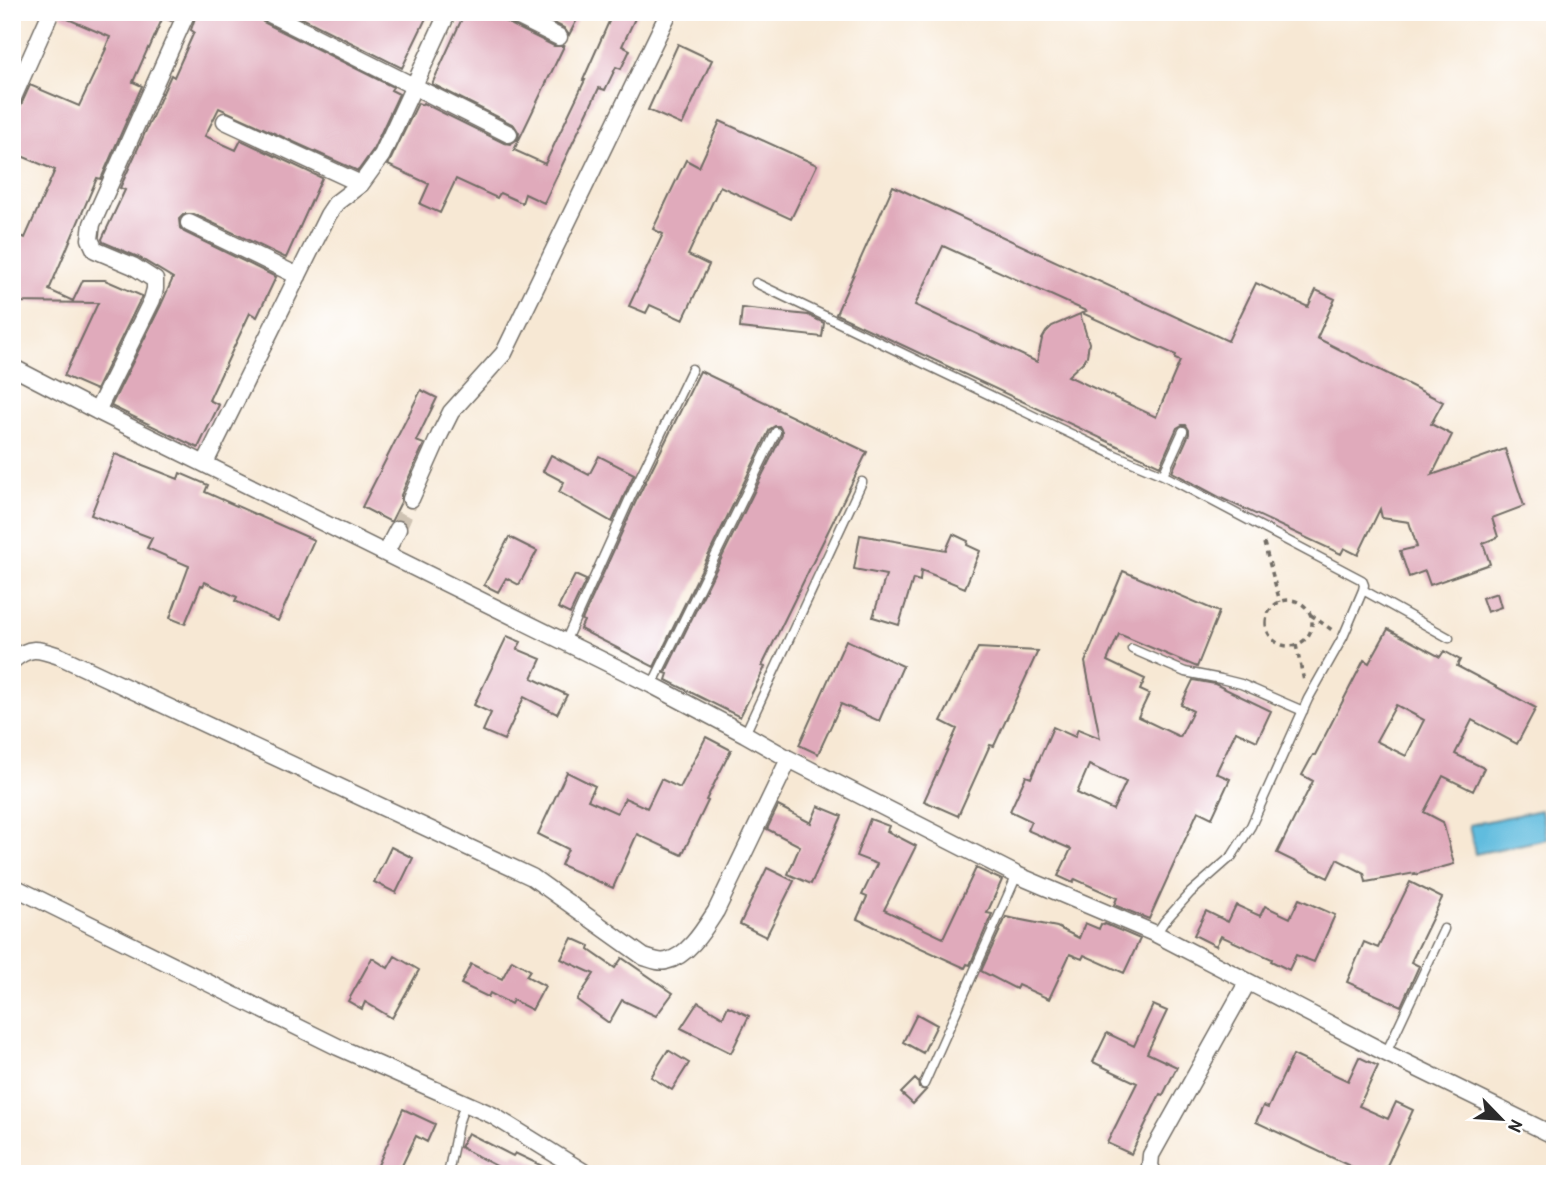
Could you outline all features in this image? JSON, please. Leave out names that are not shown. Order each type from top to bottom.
[{"type":"street","points":[[12,100],[51,12]]},
{"type":"street","points":[[97,411],[152,300],[155,280],[133,266],[95,250],[90,239],[92,224],[187,12]]},
{"type":"street","points":[[205,463],[328,215],[336,203],[361,184],[382,155],[447,12]]},
{"type":"street","points":[[509,12],[559,37]]},
{"type":"street","points":[[411,499],[451,412],[504,353],[669,12]]},
{"type":"street","points":[[268,13],[509,134]]},
{"type":"street","points":[[225,121],[361,184]]},
{"type":"street","points":[[189,223],[298,276]]},
{"type":"street","points":[[12,367],[652,685],[789,759],[1017,875],[1156,934],[1386,1054],[1555,1136]]},
{"type":"street","points":[[386,552],[398,529]]},
{"type":"street","points":[[12,661],[22,652],[40,650],[59,656],[532,877],[645,957],[663,962],[678,957],[701,934],[716,911],[789,759]]},
{"type":"street","points":[[12,886],[338,1047],[492,1115],[571,1168],[587,1174]]},
{"type":"street","points":[[1154,1174],[1150,1166],[1151,1155],[1247,983]]},
{"type":"lane","points":[[757,283],[1115,455],[1163,475],[1363,580],[1363,590],[1343,637],[1308,699],[1251,826],[1232,856],[1190,893],[1156,934]]},
{"type":"lane","points":[[565,642],[692,369]]},
{"type":"lane","points":[[652,685],[776,432]]},
{"type":"lane","points":[[1163,475],[1183,432]]},
{"type":"lane","points":[[745,734],[862,482]]},
{"type":"lane","points":[[1363,590],[1449,638]]},
{"type":"lane","points":[[1132,649],[1185,672],[1241,684],[1303,711]]},
{"type":"lane","points":[[924,1084],[1017,875]]},
{"type":"lane","points":[[1386,1054],[1444,929]]},
{"type":"lane","points":[[448,1174],[465,1104]]},
{"type":"path","points":[[1258,524],[1280,602]]},
{"type":"path","points":[[1311,615],[1308,637],[1296,645],[1280,644],[1269,635],[1266,620],[1269,612],[1273,606],[1287,600],[1301,603],[1311,615],[1343,637]]},
{"type":"path","points":[[1296,645],[1308,699]]},
{"type":"water","points":[[1541,810],[1547,839],[1475,854],[1469,825]]},
{"type":"building","points":[[61,12],[175,12],[171,21],[163,17],[148,48],[133,82],[142,86],[101,179],[97,178],[49,290],[73,301],[83,280],[105,280],[142,296],[96,390],[64,376],[98,303],[12,302],[12,261],[21,236],[25,238],[55,170],[12,152],[12,110],[21,105],[30,85],[79,106],[110,37],[61,16]]},
{"type":"building","points":[[197,12],[258,12],[263,22],[393,87],[391,90],[399,94],[373,150],[358,171],[219,108],[205,136],[236,150],[241,140],[322,178],[286,258],[194,214],[184,214],[179,219],[180,228],[184,232],[276,277],[257,317],[250,313],[209,400],[219,405],[198,448],[111,406],[173,278],[138,257],[103,242],[102,239],[125,190],[120,188],[171,75],[174,77],[194,32],[191,30]]},
{"type":"building","points":[[290,12],[429,12],[402,68]]},
{"type":"building","points":[[465,12],[499,12],[504,21],[554,46],[564,46],[514,150],[545,164],[614,12],[638,12],[622,46],[630,50],[621,69],[616,67],[605,90],[599,88],[544,203],[525,194],[522,203],[500,193],[497,198],[456,179],[440,213],[420,204],[429,184],[388,165],[418,103],[423,103],[504,143],[510,144],[518,139],[519,133],[514,125],[432,84]]},
{"type":"building","points":[[533,12],[581,12],[569,35],[564,28]]},
{"type":"building","points":[[678,44],[712,60],[682,125],[648,110]]},
{"type":"building","points":[[720,121],[817,165],[791,219],[720,186],[688,255],[709,265],[683,320],[650,305],[646,313],[629,306],[663,234],[653,229],[686,160],[699,167]]},
{"type":"building","points":[[893,186],[1228,341],[1256,283],[1308,307],[1316,290],[1335,299],[1317,338],[1443,402],[1431,424],[1452,435],[1432,475],[1505,449],[1524,506],[1492,518],[1498,537],[1483,543],[1490,564],[1430,585],[1425,571],[1409,577],[1400,551],[1417,547],[1409,522],[1382,518],[1380,509],[1358,555],[1344,548],[1341,554],[1172,472],[1189,434],[1186,425],[1177,428],[1160,466],[836,314]],"holes":[[[943,246],[1086,311],[1082,313],[1176,355],[1175,359],[1180,361],[1156,417],[1068,376],[1087,356],[1089,343],[1080,314],[1052,326],[1046,332],[1037,362],[915,305]]]},
{"type":"building","points":[[742,308],[808,315],[824,323],[822,337],[740,328]]},
{"type":"building","points":[[700,371],[867,452],[762,666],[765,667],[740,717],[666,680],[668,674],[665,673],[782,435],[779,426],[770,429],[654,667],[580,629],[636,501]]},
{"type":"building","points":[[421,390],[437,398],[416,441],[424,444],[391,522],[362,507]]},
{"type":"building","points":[[115,454],[178,479],[180,473],[208,485],[205,492],[314,540],[278,621],[235,601],[237,597],[205,582],[201,585],[185,624],[170,618],[189,566],[147,548],[152,538],[91,515]]},
{"type":"building","points":[[551,455],[589,475],[599,456],[634,474],[612,522],[559,492],[564,482],[543,471]]},
{"type":"building","points":[[953,534],[980,551],[965,588],[921,570],[920,581],[913,579],[899,625],[873,617],[886,575],[854,569],[860,535],[946,550]]},
{"type":"building","points":[[509,537],[537,551],[519,585],[506,578],[498,592],[484,585]]},
{"type":"building","points":[[1123,571],[1219,612],[1197,667],[1119,634],[1107,661],[1145,679],[1140,690],[1149,694],[1138,717],[1180,737],[1193,711],[1181,705],[1193,680],[1215,684],[1271,711],[1257,741],[1236,731],[1216,773],[1230,779],[1212,818],[1198,811],[1149,919],[1114,905],[1117,898],[1075,879],[1073,883],[1058,876],[1071,849],[1027,830],[1031,821],[1010,811],[1026,776],[1031,778],[1053,727],[1075,737],[1078,729],[1100,738],[1085,662]],"holes":[[[1089,765],[1126,782],[1113,810],[1077,793]]]},
{"type":"building","points":[[575,575],[586,580],[570,614],[558,608]]},
{"type":"building","points":[[1497,593],[1501,607],[1487,612],[1482,598]]},
{"type":"building","points":[[1388,629],[1440,657],[1444,651],[1460,660],[1457,666],[1536,708],[1517,744],[1472,720],[1455,754],[1484,768],[1473,791],[1443,776],[1424,812],[1443,822],[1454,864],[1414,875],[1415,873],[1366,882],[1364,873],[1337,859],[1328,878],[1277,853],[1313,781],[1302,775],[1364,660],[1369,663]],"holes":[[[1396,705],[1424,720],[1406,756],[1376,741]]]},
{"type":"building","points":[[507,636],[521,642],[517,649],[541,659],[532,678],[567,695],[557,714],[524,697],[504,740],[483,731],[491,713],[474,705]]},
{"type":"building","points":[[846,640],[903,666],[879,721],[841,704],[818,754],[799,745]]},
{"type":"building","points":[[978,648],[1038,651],[994,746],[990,745],[958,816],[924,801],[957,729],[941,721]]},
{"type":"building","points":[[706,737],[731,750],[682,855],[637,834],[613,888],[561,865],[568,849],[538,834],[567,772],[595,786],[588,800],[617,813],[625,798],[647,808],[661,779],[680,788]]},
{"type":"building","points":[[778,806],[811,823],[818,806],[842,816],[811,884],[788,874],[800,846],[767,829]]},
{"type":"building","points":[[870,819],[889,826],[887,831],[916,846],[884,910],[943,938],[976,868],[1002,880],[987,913],[992,914],[970,965],[967,964],[965,968],[857,919],[867,897],[862,895],[877,864],[856,856]]},
{"type":"building","points":[[391,847],[413,858],[396,893],[374,882]]},
{"type":"building","points":[[767,868],[794,881],[766,937],[740,924]]},
{"type":"building","points":[[1410,882],[1442,898],[1411,962],[1419,966],[1401,1006],[1347,982],[1364,942],[1378,948]]},
{"type":"building","points":[[1299,899],[1335,915],[1314,962],[1296,955],[1289,970],[1271,961],[1272,959],[1221,936],[1216,946],[1194,935],[1206,911],[1228,922],[1236,905],[1260,916],[1265,906],[1290,918]]},
{"type":"building","points":[[1006,917],[1057,927],[1079,938],[1085,923],[1099,929],[1101,924],[1105,924],[1140,939],[1124,973],[1084,955],[1082,959],[1070,954],[1049,999],[1018,985],[1016,989],[981,971]]},
{"type":"building","points":[[572,938],[590,946],[589,950],[615,968],[622,958],[673,993],[656,1016],[622,1000],[609,1023],[577,1000],[594,974],[561,959]]},
{"type":"building","points":[[395,956],[419,970],[392,1018],[365,1002],[362,1009],[348,1001],[372,958],[388,968]]},
{"type":"building","points":[[512,960],[530,970],[526,976],[545,986],[532,1010],[513,1000],[511,1004],[490,993],[488,997],[461,984],[471,964],[502,979]]},
{"type":"building","points":[[698,1002],[723,1017],[728,1006],[749,1016],[731,1053],[681,1028]]},
{"type":"building","points":[[1153,1005],[1167,1011],[1147,1053],[1177,1067],[1163,1095],[1160,1094],[1131,1154],[1107,1143],[1137,1083],[1093,1062],[1107,1033],[1134,1046]]},
{"type":"building","points":[[917,1014],[937,1025],[923,1053],[903,1042]]},
{"type":"building","points":[[668,1050],[689,1063],[672,1090],[651,1077]]},
{"type":"building","points":[[1293,1055],[1348,1081],[1359,1057],[1378,1066],[1359,1106],[1388,1119],[1396,1102],[1413,1110],[1383,1174],[1367,1174],[1256,1122],[1263,1106],[1268,1108]]},
{"type":"building","points":[[915,1079],[919,1088],[926,1090],[913,1104],[901,1093]]},
{"type":"building","points":[[403,1109],[435,1124],[427,1142],[416,1136],[398,1174],[374,1174]]},
{"type":"building","points":[[468,1133],[513,1156],[515,1153],[559,1174],[505,1174],[506,1171],[460,1147]]},
{"type":"tunnel","points":[[398,529],[411,499]]}]
